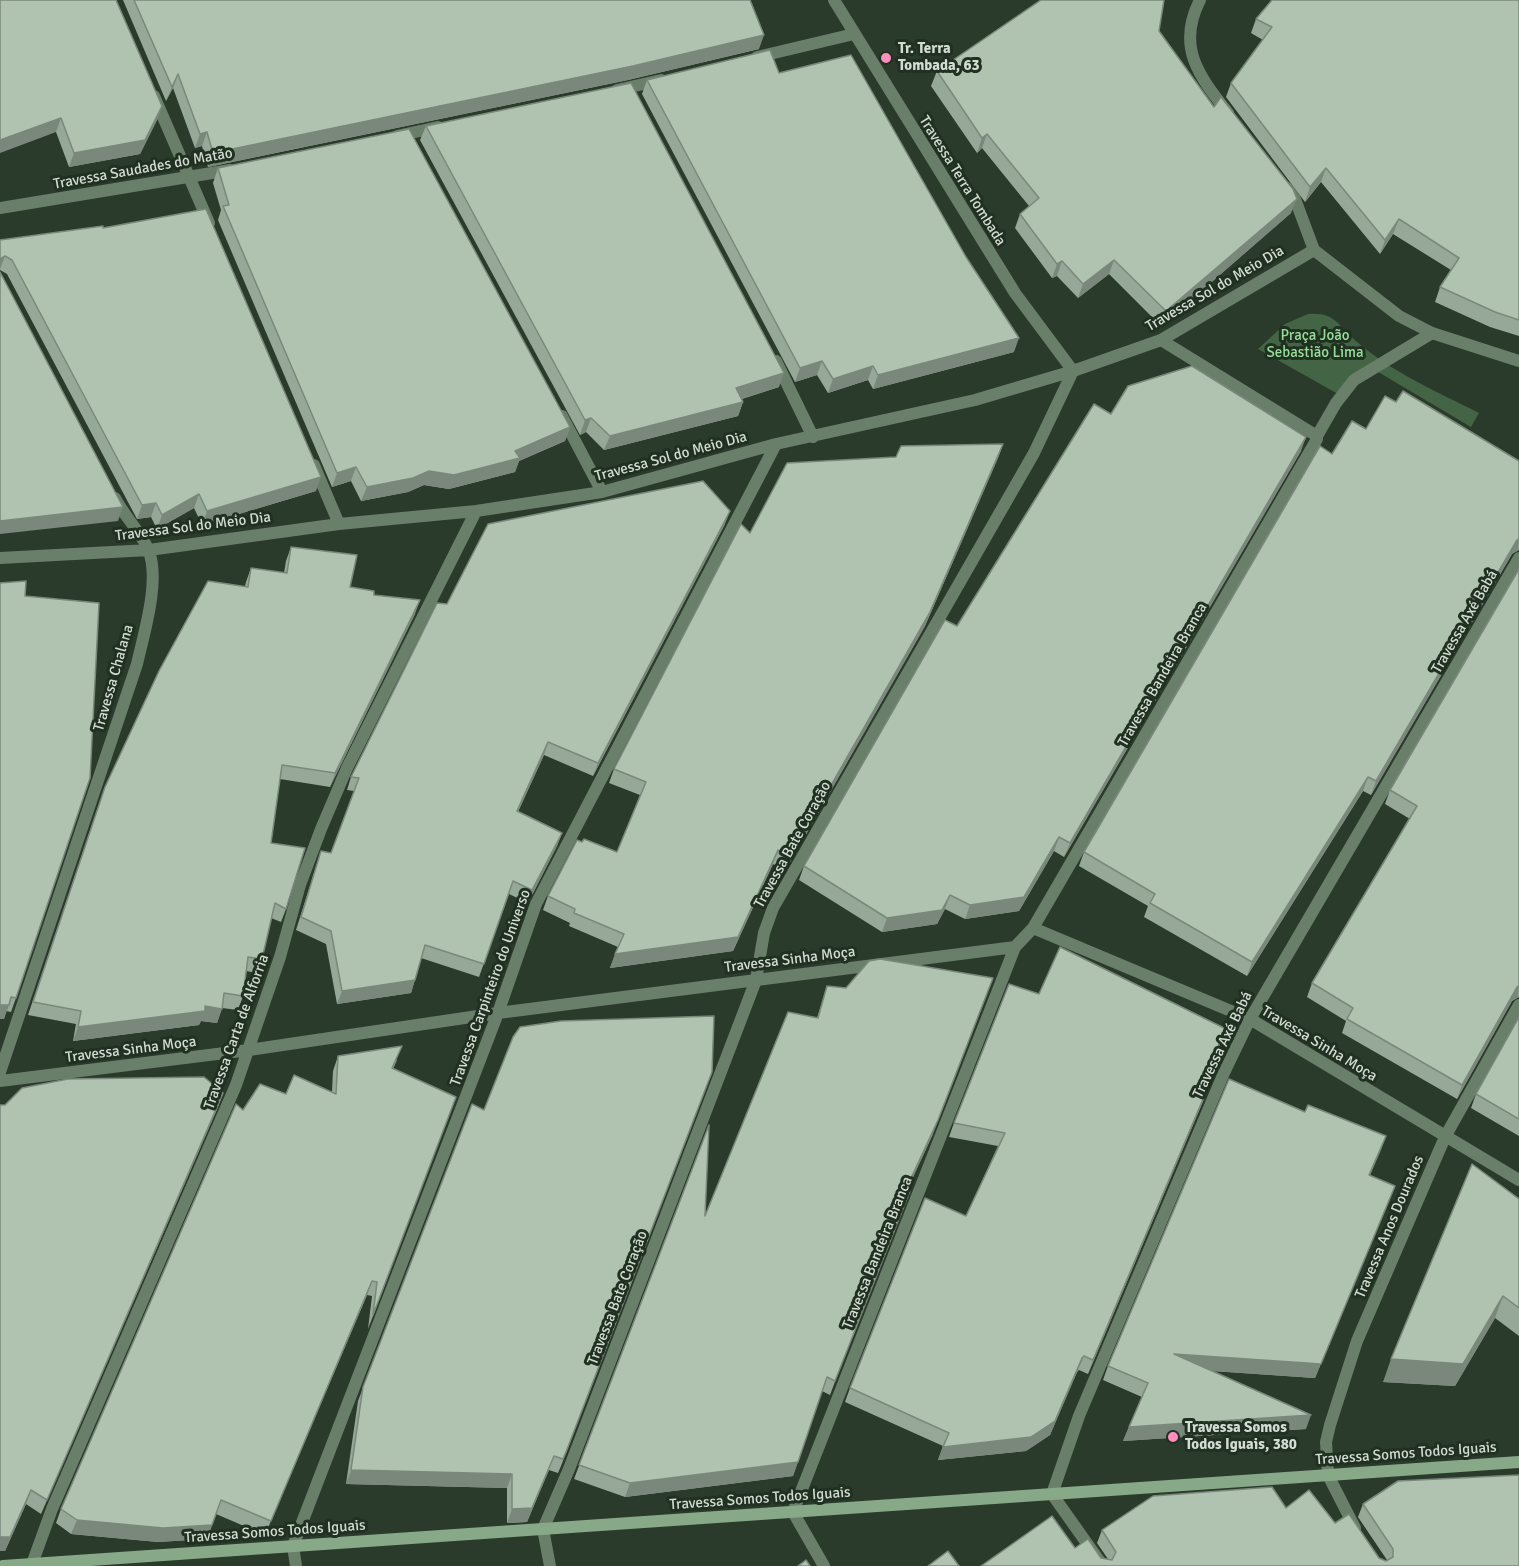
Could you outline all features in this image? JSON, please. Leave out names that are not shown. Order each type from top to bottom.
[{"type":"main road","name":"Travessa Somos Todos Iguais","points":[[3,1566],[1519,1462]]},
{"type":"street","name":"Travessa Terra Tombada","points":[[834,0],[1015,293],[1073,371]]},
{"type":"street","points":[[1200,0],[1193,14],[1189,51],[1207,86],[1236,124]]},
{"type":"street","points":[[742,61],[854,34]]},
{"type":"street","points":[[606,93],[632,93],[674,77]]},
{"type":"street","points":[[150,84],[213,233]]},
{"type":"street","points":[[385,138],[411,139],[455,124]]},
{"type":"street","name":"Travessa Saudades do Matão","points":[[0,208],[189,179],[247,167]]},
{"type":"street","points":[[1281,180],[1296,199],[1314,250],[1399,316],[1432,333],[1519,361]]},
{"type":"street","name":"Travessa Sol do Meio Dia","points":[[0,558],[149,550],[339,524],[476,512],[602,492],[776,444],[975,400],[1073,371],[1161,340],[1314,250]]},
{"type":"street","name":"Travessa Bandeira Branca","points":[[1033,928],[1336,403],[1354,380],[1432,333]]},
{"type":"street","points":[[1161,340],[1317,436]]},
{"type":"street","points":[[770,351],[813,437]]},
{"type":"street","name":"Travessa Bate Coração","points":[[543,1529],[569,1469],[756,980],[764,933],[773,908],[1034,453],[1073,371]]},
{"type":"street","points":[[557,407],[602,492]]},
{"type":"street","name":"Travessa Carpinteiro do Universo","points":[[296,1566],[293,1546],[498,1013],[536,904],[776,444]]},
{"type":"street","points":[[306,449],[339,524]]},
{"type":"street","name":"Travessa Chalana","points":[[0,1072],[137,664],[153,581],[149,550],[122,512],[111,491]]},
{"type":"street","name":"Travessa Carta de Alforria","points":[[33,1565],[52,1509],[215,1134],[249,1050],[280,957],[300,885],[321,829],[347,768],[476,512]]},
{"type":"street","name":"Travessa Axé Babá","points":[[1052,1494],[1079,1416],[1222,1075],[1250,1019],[1519,558]]},
{"type":"street","points":[[1015,947],[1033,928]]},
{"type":"street","name":"Travessa Sinha Moça","points":[[1033,928],[1250,1019],[1519,1180]]},
{"type":"street","name":"Travessa Bandeira Branca","points":[[793,1512],[1015,947]]},
{"type":"street","name":"Travessa Sinha Moça","points":[[0,1081],[249,1050],[498,1013],[1015,947]]},
{"type":"street","name":"Travessa Anos Dourados","points":[[1328,1475],[1326,1442],[1357,1341],[1445,1137],[1519,1005]]},
{"type":"street","points":[[1328,1475],[1347,1516],[1360,1536]]},
{"type":"street","points":[[1052,1494],[1103,1566]]},
{"type":"street","points":[[793,1512],[824,1566]]},
{"type":"street","points":[[543,1529],[550,1566]]},
{"type":"green space","name":"Praça João Sebastião Lima","points":[[1308,314],[1325,315],[1331,318],[1385,363],[1479,413],[1471,427],[1368,366],[1347,399],[1258,349],[1285,324]]},
{"type":"building","points":[[0,0],[116,0],[162,106],[145,140],[74,153],[61,118],[0,140]]},
{"type":"building","points":[[134,0],[750,0],[764,35],[633,66],[213,153],[207,132],[200,134],[178,74],[172,87]]},
{"type":"building","points":[[1041,0],[1164,0],[1159,31],[1214,107],[1221,97],[1293,189],[1297,199],[1166,311],[1114,260],[1083,284],[1062,261],[1057,264],[1020,214],[1039,198],[987,134],[982,138],[937,71]]},
{"type":"building","points":[[1272,0],[1519,0],[1519,320],[1495,312],[1440,287],[1459,258],[1399,219],[1385,240],[1326,168],[1310,187],[1231,83],[1272,27],[1256,19]]},
{"type":"building","points":[[770,50],[779,73],[851,55],[966,257],[1019,338],[878,375],[873,366],[833,379],[822,361],[800,368],[647,80]]},
{"type":"building","points":[[631,83],[784,373],[736,388],[743,402],[610,436],[591,418],[585,420],[426,126]]},
{"type":"building","points":[[409,129],[570,427],[515,451],[520,458],[454,475],[429,471],[413,478],[367,487],[356,467],[337,473],[223,206],[229,205],[218,168]]},
{"type":"building","points":[[206,209],[321,477],[207,511],[199,494],[162,515],[156,503],[142,505],[12,260],[5,256],[0,259],[0,240],[103,226],[103,228]]},
{"type":"building","points":[[0,272],[123,507],[0,521]]},
{"type":"building","points":[[1192,366],[1306,437],[1070,843],[1059,837],[1024,897],[970,905],[950,895],[942,910],[887,918],[804,866],[945,620],[957,626],[1094,404],[1111,414],[1128,386]]},
{"type":"building","points":[[1403,391],[1519,461],[1519,539],[1376,781],[1368,777],[1252,962],[1150,903],[1155,894],[1084,852],[1320,446],[1332,454],[1352,421],[1366,429],[1385,396],[1396,402]]},
{"type":"building","points":[[1003,444],[930,612],[790,857],[778,850],[738,937],[615,954],[624,934],[574,913],[575,909],[548,896],[577,840],[582,842],[584,839],[617,852],[646,782],[614,769],[741,524],[750,533],[787,463],[896,457],[901,446]]},
{"type":"building","points":[[703,481],[730,511],[598,763],[548,742],[517,811],[562,833],[532,890],[513,881],[484,964],[425,945],[415,980],[342,991],[331,931],[301,917],[321,851],[331,853],[359,778],[351,777],[437,603],[447,604],[488,524]]},
{"type":"building","points":[[291,547],[357,555],[350,587],[374,591],[374,595],[420,600],[335,773],[282,765],[271,843],[305,848],[286,909],[275,903],[262,959],[248,957],[243,996],[224,993],[222,1009],[205,1006],[205,1011],[78,1027],[81,1011],[33,1002],[105,787],[159,671],[208,581],[248,587],[251,568],[287,573]]},
{"type":"building","points":[[1519,569],[1519,986],[1462,1085],[1347,1019],[1353,1008],[1312,983],[1417,806],[1390,790]]},
{"type":"building","points":[[26,581],[25,596],[99,603],[90,778],[16,998],[11,997],[9,1005],[0,1005],[0,583]]},
{"type":"building","points":[[1060,947],[1226,1029],[1207,1070],[1214,1073],[1093,1360],[1084,1356],[1082,1358],[1055,1421],[1031,1437],[943,1447],[949,1433],[850,1388],[925,1198],[966,1216],[1005,1133],[954,1123],[1009,984],[1039,994]]},
{"type":"building","points":[[880,959],[993,978],[938,1120],[906,1189],[910,1191],[835,1381],[827,1377],[798,1462],[630,1483],[579,1465],[709,1125],[705,1216],[788,1012],[818,1018],[827,986],[846,988],[869,961]]},
{"type":"building","points":[[714,1016],[712,1072],[566,1452],[563,1459],[554,1456],[532,1508],[512,1509],[512,1474],[351,1470],[363,1387],[472,1104],[484,1110],[513,1037],[520,1027],[561,1021]]},
{"type":"building","points":[[1519,1017],[1519,1119],[1476,1094]]},
{"type":"building","points":[[402,1046],[392,1068],[456,1097],[373,1315],[377,1282],[372,1281],[271,1521],[221,1500],[212,1525],[163,1528],[77,1520],[61,1509],[236,1104],[243,1110],[260,1084],[286,1094],[294,1075],[336,1094],[338,1056]]},
{"type":"building","points":[[204,1077],[223,1093],[47,1500],[31,1490],[10,1537],[0,1537],[0,1105],[5,1105],[22,1088],[68,1079]]},
{"type":"building","points":[[1229,1079],[1305,1112],[1308,1105],[1386,1136],[1369,1175],[1395,1186],[1321,1364],[1174,1354],[1311,1415],[1129,1427],[1148,1383],[1108,1366]]},
{"type":"building","points":[[1472,1164],[1519,1199],[1519,1308],[1503,1296],[1463,1364],[1391,1359]]},
{"type":"building","points":[[1519,1475],[1519,1566],[981,1566],[1052,1516],[1075,1548],[1088,1539],[1101,1558],[1112,1560],[1116,1552],[1102,1530],[1153,1496],[1272,1487],[1286,1508],[1309,1490],[1335,1523],[1349,1514],[1379,1558],[1386,1561],[1393,1557],[1393,1549],[1363,1504],[1398,1481]]},
{"type":"building","points":[[948,1551],[959,1566],[928,1566]]},
{"type":"building","points":[[806,1560],[810,1566],[798,1566]]},
{"type":"place","name":"Tr. Terra Tombada, 63","points":[[886,58]]},
{"type":"place","name":"Travessa Somos Todos Iguais, 380","points":[[1173,1437]]}]
